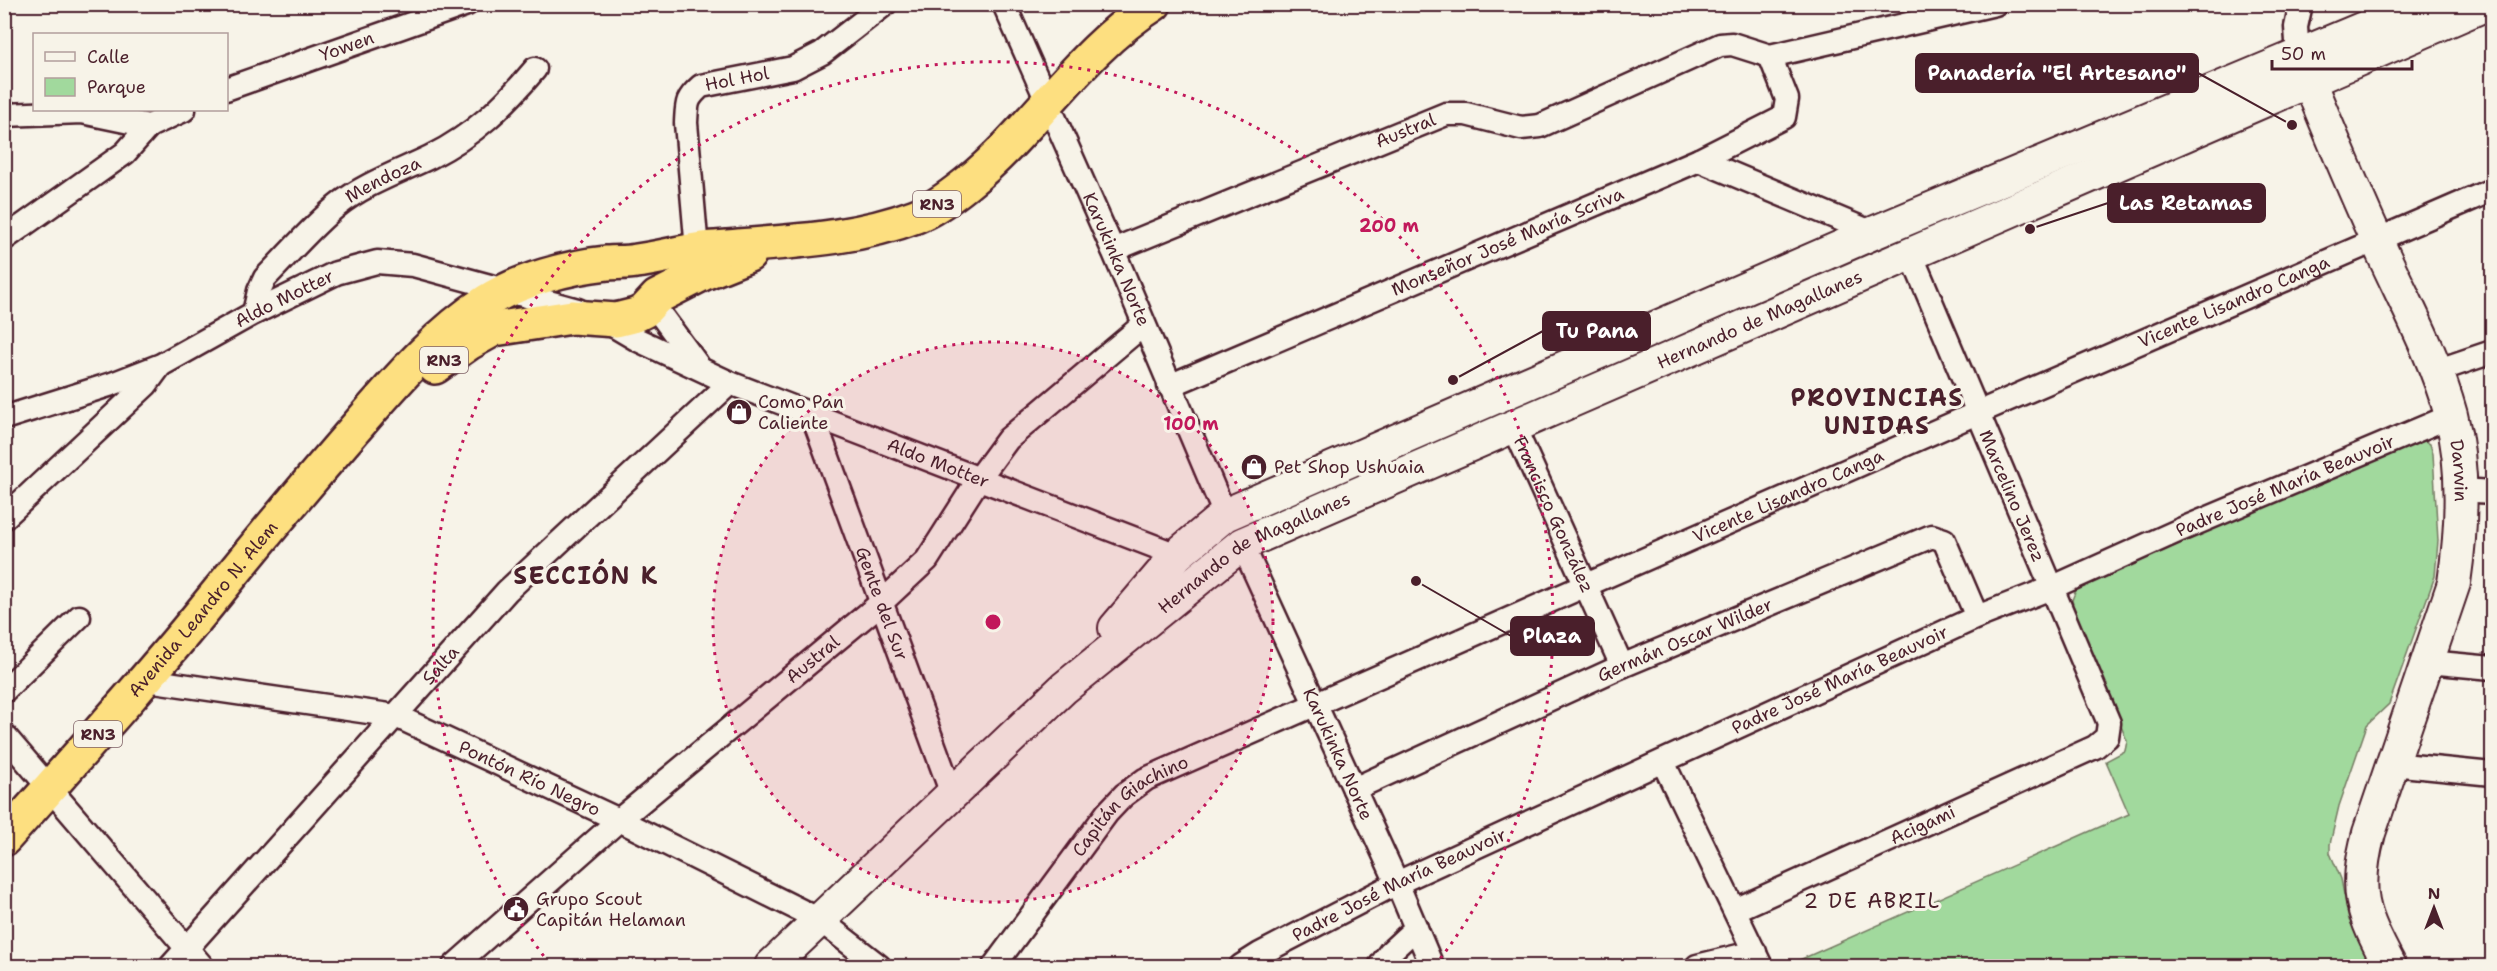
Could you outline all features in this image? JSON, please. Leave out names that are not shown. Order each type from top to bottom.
[{"type":"highway","name":"Avenida Leandro N. Alem","points":[[4,839],[147,680],[284,510],[431,345],[485,302],[507,290],[542,277],[589,266],[697,250],[880,228],[920,215],[951,196],[984,169],[1076,70],[1136,16],[1154,4]]},
{"type":"highway","name":"Avenida Leandro N. Alem","points":[[329,459],[447,358],[494,329],[589,315],[636,315],[655,300],[730,262],[792,240]]},
{"type":"highway","points":[[635,261],[645,267],[652,276],[656,286],[655,300]]},
{"type":"highway","points":[[589,266],[575,281],[574,300],[589,315]]},
{"type":"main road","name":"Hernando de Magallanes","points":[[771,966],[1064,688],[1242,544],[1911,254],[2304,68],[2421,4]]},
{"type":"main road","name":"Hernando de Magallanes","points":[[1064,688],[1177,555],[1225,515],[1873,232],[2304,68],[2487,4]]},
{"type":"main road","name":"Darwin","points":[[2304,68],[2376,239],[2436,370],[2451,416],[2461,490],[2454,583],[2369,833],[2360,877],[2365,912],[2391,961]]},
{"type":"street","name":"Yowen","points":[[228,88],[467,4]]},
{"type":"street","name":"Hol Hol","points":[[697,250],[687,123],[687,102],[691,95],[701,86],[793,68],[822,53],[885,4]]},
{"type":"street","name":"Karukinka Norte","points":[[1004,4],[1113,250],[1225,515]]},
{"type":"street","points":[[1770,56],[1995,4]]},
{"type":"street","name":"Darwin","points":[[2301,4],[2296,27],[2304,68]]},
{"type":"street","name":"Austral","points":[[1113,250],[1446,114],[1466,114],[1521,128],[1540,126],[1720,45],[1732,44],[1770,56]]},
{"type":"street","name":"Monseñor José María Scriva","points":[[1169,386],[1699,160],[1784,117],[1787,99],[1770,56]]},
{"type":"street","name":"Mendoza","points":[[254,313],[259,291],[265,278],[337,206],[372,184],[433,156],[472,131],[504,105],[535,69]]},
{"type":"street","points":[[4,239],[125,153],[149,126],[182,111]]},
{"type":"street","points":[[4,115],[82,112],[149,126]]},
{"type":"street","points":[[1699,160],[1873,232]]},
{"type":"street","name":"Vicente Lisandro Canga","points":[[1316,705],[1977,413],[2493,190]]},
{"type":"street","name":"Marcelino Jerez","points":[[1911,254],[2109,723],[2107,737]]},
{"type":"street","name":"Aldo Motter","points":[[4,418],[111,384],[161,365],[254,313],[336,273],[377,262],[413,265],[589,315],[730,383],[980,477],[1177,555]]},
{"type":"street","name":"Aldo Motter","points":[[655,300],[679,342],[702,370]]},
{"type":"street","name":"Austral","points":[[454,966],[619,820],[881,603],[927,560],[980,477],[1008,439],[1143,325]]},
{"type":"street","points":[[2436,370],[2493,352]]},
{"type":"street","points":[[4,518],[146,386],[161,365]]},
{"type":"street","name":"Salta","points":[[171,966],[507,591],[730,383]]},
{"type":"street","name":"Gente del Sur","points":[[812,414],[952,794]]},
{"type":"street","name":"Padre José María Beauvoir","points":[[1241,966],[1397,883],[1977,617],[2051,588],[2191,525],[2451,416]]},
{"type":"street","name":"Francisco González","points":[[1514,427],[1622,666]]},
{"type":"street","points":[[2461,490],[2493,492]]},
{"type":"street","name":"Germán Oscar Wilder","points":[[1354,789],[1622,666],[1932,536],[1944,540],[1977,617]]},
{"type":"street","name":"Karukinka Norte","points":[[1242,544],[1397,883],[1432,966]]},
{"type":"street","points":[[4,691],[79,617]]},
{"type":"street","points":[[2428,662],[2493,668]]},
{"type":"street","name":"Pontón Río Negro","points":[[147,680],[396,716],[619,820],[820,920],[879,966]]},
{"type":"street","name":"Capitán Giachino","points":[[994,966],[1107,813],[1124,795],[1146,779],[1316,705]]},
{"type":"street","points":[[4,735],[202,966]]},
{"type":"street","name":"Acigami","points":[[1735,910],[2095,747],[2107,737]]},
{"type":"street","points":[[1664,762],[1758,959],[1697,966]]},
{"type":"street","points":[[2392,764],[2493,774]]},
{"type":"street","points":[[1380,966],[1390,952],[1416,928]]},
{"type":"green space","points":[[2422,439],[2430,444],[2433,454],[2438,541],[2435,576],[2389,704],[2367,725],[2339,806],[2330,844],[2330,853],[2341,879],[2349,920],[2375,966],[1786,966],[2129,814],[2106,761],[2125,751],[2127,741],[2073,605],[2072,600],[2076,590],[2412,440]]},
{"type":"place","name":"Panadería \"El Artesano\"","points":[[2292,125]]},
{"type":"place","name":"Las Retamas","points":[[2030,229]]},
{"type":"place","name":"Tu Pana","points":[[1453,380]]},
{"type":"place","name":"Como Pan Caliente","points":[[739,412]]},
{"type":"place","name":"Pet Shop Ushuaia","points":[[1254,467]]},
{"type":"place","name":"Plaza","points":[[1416,581]]},
{"type":"place","name":"Grupo Scout Capitán Helaman","points":[[516,909]]},
{"type":"district","name":"PROVINCIAS UNIDAS","points":[[1877,412]]},
{"type":"district","name":"SECCIÓN K","points":[[586,576]]},
{"type":"district","name":"2 DE ABRIL","points":[[1872,901]]}]
